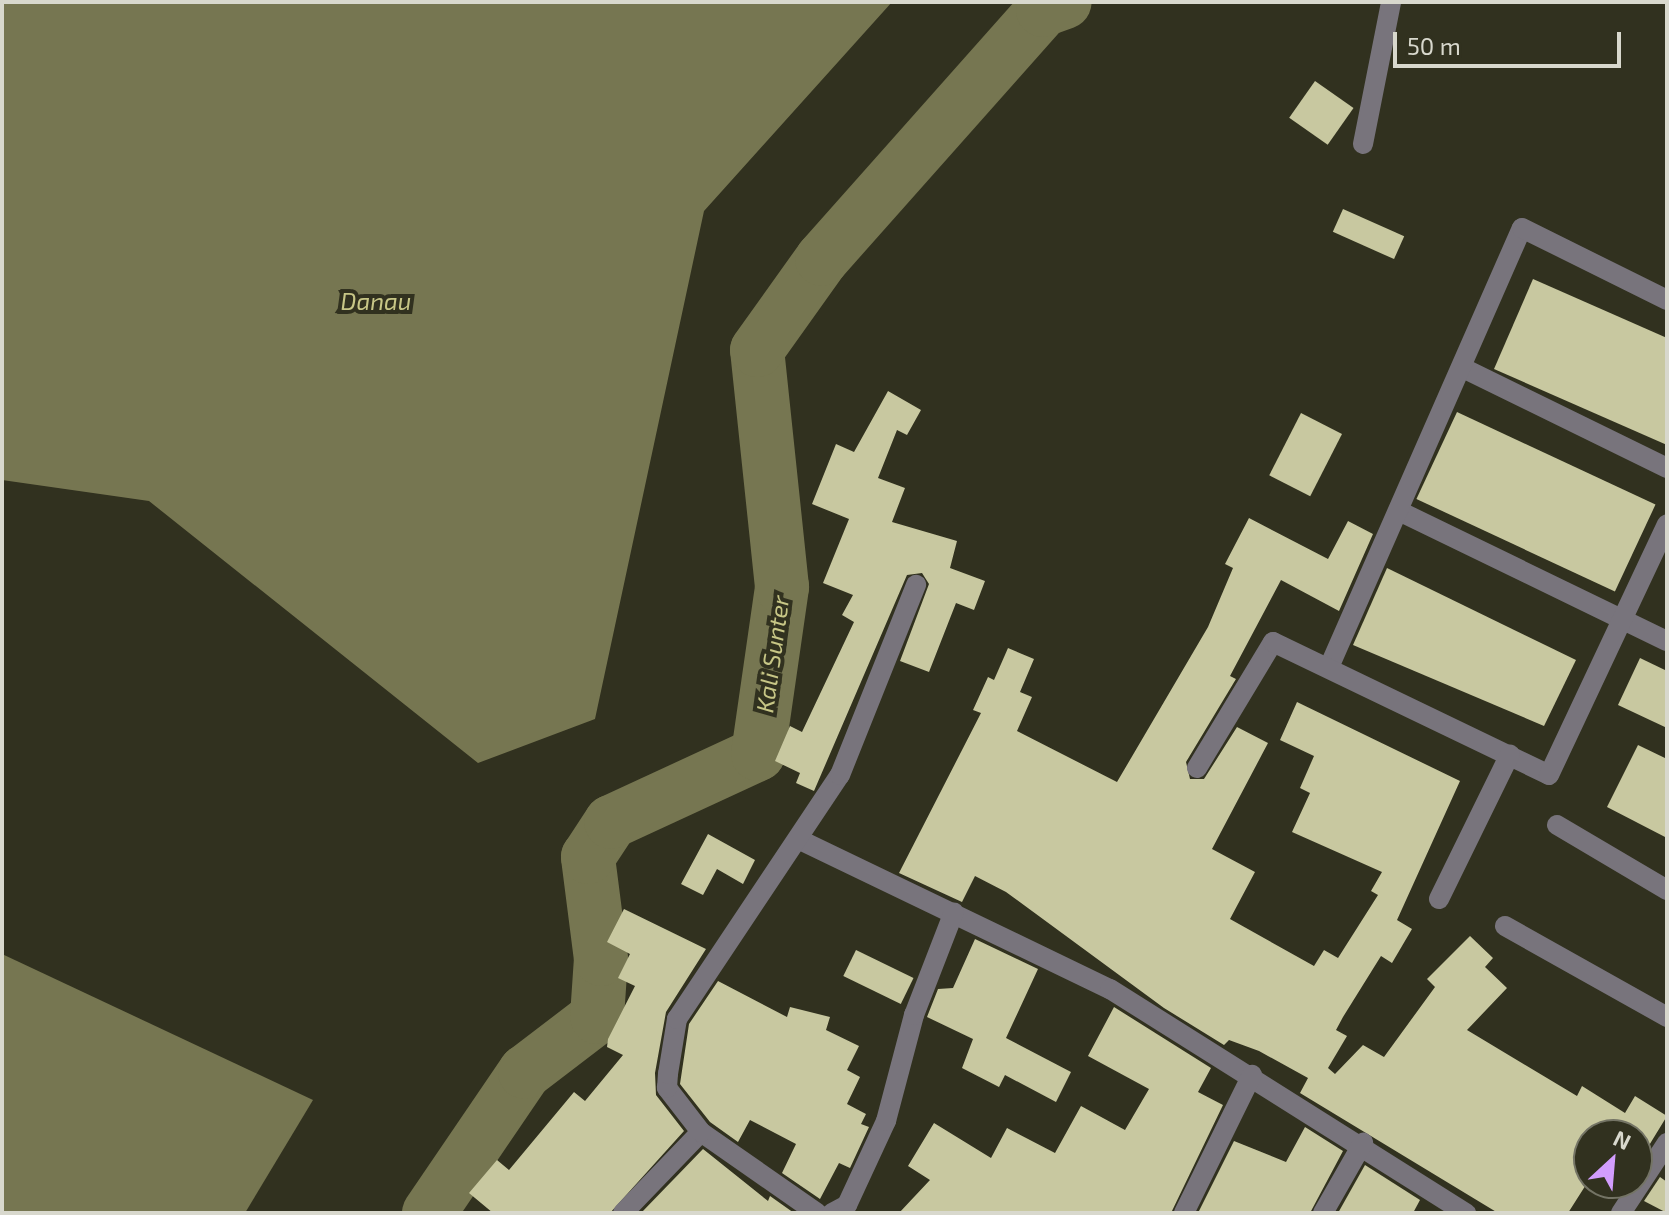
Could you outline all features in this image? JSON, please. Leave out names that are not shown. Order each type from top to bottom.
[{"type":"street","points":[[1363,144],[1391,2]]},
{"type":"street","points":[[1330,665],[1403,513],[1465,369],[1518,225],[1667,300]]},
{"type":"street","points":[[1465,369],[1667,468]]},
{"type":"street","points":[[1403,513],[1667,641]]},
{"type":"street","points":[[1197,768],[1273,642],[1330,665],[1549,775],[1618,619],[1667,524]]},
{"type":"street","points":[[817,1213],[701,1132],[667,1088],[677,1019],[800,840],[840,775],[916,585]]},
{"type":"street","points":[[1439,899],[1510,754]]},
{"type":"street","points":[[1557,825],[1667,890]]},
{"type":"street","points":[[800,840],[1110,989],[1363,1143],[1466,1213]]},
{"type":"street","points":[[832,1213],[847,1205],[886,1121],[914,1015],[954,912]]},
{"type":"street","points":[[1505,926],[1667,1017]]},
{"type":"street","points":[[1184,1213],[1252,1075]]},
{"type":"street","points":[[623,1213],[701,1132]]},
{"type":"street","points":[[1323,1213],[1363,1143]]},
{"type":"street","points":[[1621,1213],[1664,1157]]},
{"type":"water","name":"Danau","points":[[2,2],[892,2],[704,211],[595,719],[478,763],[149,501],[2,480]]},
{"type":"water","points":[[2,954],[313,1100],[245,1213],[2,1213]]},
{"type":"building","points":[[1315,81],[1354,108],[1328,145],[1289,118]]},
{"type":"building","points":[[1343,209],[1404,236],[1394,259],[1333,232]]},
{"type":"building","points":[[1533,279],[1667,338],[1667,445],[1494,369]]},
{"type":"building","points":[[888,391],[921,410],[907,435],[897,430],[878,478],[905,488],[892,522],[957,541],[950,568],[985,581],[974,610],[956,603],[929,672],[900,661],[929,584],[922,573],[907,575],[814,791],[796,783],[800,773],[775,761],[790,726],[802,732],[854,622],[842,615],[853,595],[823,583],[849,519],[812,504],[836,444],[854,452]]},
{"type":"building","points":[[1457,412],[1655,505],[1615,592],[1416,499]]},
{"type":"building","points":[[1301,413],[1342,434],[1310,496],[1269,475]]},
{"type":"building","points":[[1249,518],[1328,559],[1348,521],[1373,534],[1339,611],[1281,580],[1230,676],[1236,679],[1186,762],[1190,779],[1204,779],[1237,727],[1268,743],[1212,849],[1255,872],[1230,919],[1314,966],[1324,950],[1338,958],[1378,895],[1371,891],[1382,872],[1292,832],[1310,793],[1300,788],[1314,756],[1280,740],[1297,702],[1460,781],[1397,920],[1412,929],[1392,963],[1381,956],[1343,1017],[1336,1030],[1347,1036],[1328,1068],[1335,1074],[1363,1045],[1384,1057],[1435,987],[1427,979],[1470,936],[1493,958],[1485,967],[1507,988],[1467,1030],[1577,1096],[1582,1086],[1625,1113],[1635,1096],[1667,1116],[1653,1139],[1653,1119],[1573,1119],[1573,1199],[1577,1199],[1568,1213],[1498,1213],[1300,1093],[1308,1078],[1259,1051],[1229,1040],[1224,1045],[1164,1008],[1006,892],[975,876],[962,902],[899,873],[981,713],[973,710],[988,677],[994,680],[1008,648],[1034,659],[1020,692],[1032,697],[1017,731],[1117,782],[1208,627],[1233,568],[1225,564]]},
{"type":"building","points":[[1387,568],[1576,660],[1544,726],[1353,645]]},
{"type":"building","points":[[1640,658],[1667,671],[1667,728],[1618,705]]},
{"type":"building","points":[[1638,745],[1667,759],[1667,838],[1607,807]]},
{"type":"building","points":[[708,834],[755,860],[743,884],[717,869],[703,895],[681,884]]},
{"type":"building","points":[[624,909],[706,949],[666,1012],[655,1073],[656,1095],[684,1131],[610,1213],[493,1213],[469,1193],[497,1160],[509,1170],[574,1092],[585,1101],[623,1055],[607,1047],[608,1039],[635,986],[618,978],[630,954],[607,942]]},
{"type":"building","points":[[975,939],[1038,969],[1006,1038],[1071,1072],[1056,1102],[1005,1075],[999,1087],[962,1068],[973,1039],[927,1017],[938,989],[953,988]]},
{"type":"building","points":[[856,950],[914,978],[901,1004],[843,976]]},
{"type":"building","points":[[718,981],[787,1017],[790,1007],[830,1017],[826,1030],[859,1046],[847,1070],[860,1077],[847,1104],[866,1114],[861,1124],[869,1127],[850,1168],[839,1163],[820,1199],[782,1173],[796,1144],[750,1120],[738,1142],[710,1122],[680,1084],[689,1024]]},
{"type":"building","points":[[1114,1007],[1211,1068],[1198,1092],[1223,1105],[1171,1213],[899,1213],[930,1180],[908,1166],[934,1123],[991,1158],[1007,1128],[1055,1153],[1081,1106],[1125,1130],[1149,1089],[1088,1056]]},
{"type":"building","points":[[1305,1127],[1343,1151],[1310,1213],[1198,1213],[1234,1141],[1286,1162]]},
{"type":"building","points":[[703,1149],[768,1201],[770,1196],[794,1213],[641,1213]]},
{"type":"building","points":[[1365,1165],[1420,1200],[1413,1213],[1338,1213]]},
{"type":"building","points":[[1660,1177],[1667,1182],[1667,1213],[1644,1201],[1653,1199],[1653,1188]]},
{"type":"waterway","name":"Kali Sunter","points":[[429,1213],[525,1072],[597,1017],[601,959],[588,857],[611,822],[758,754],[782,587],[757,350],[822,259],[1043,10],[1065,2]]}]
